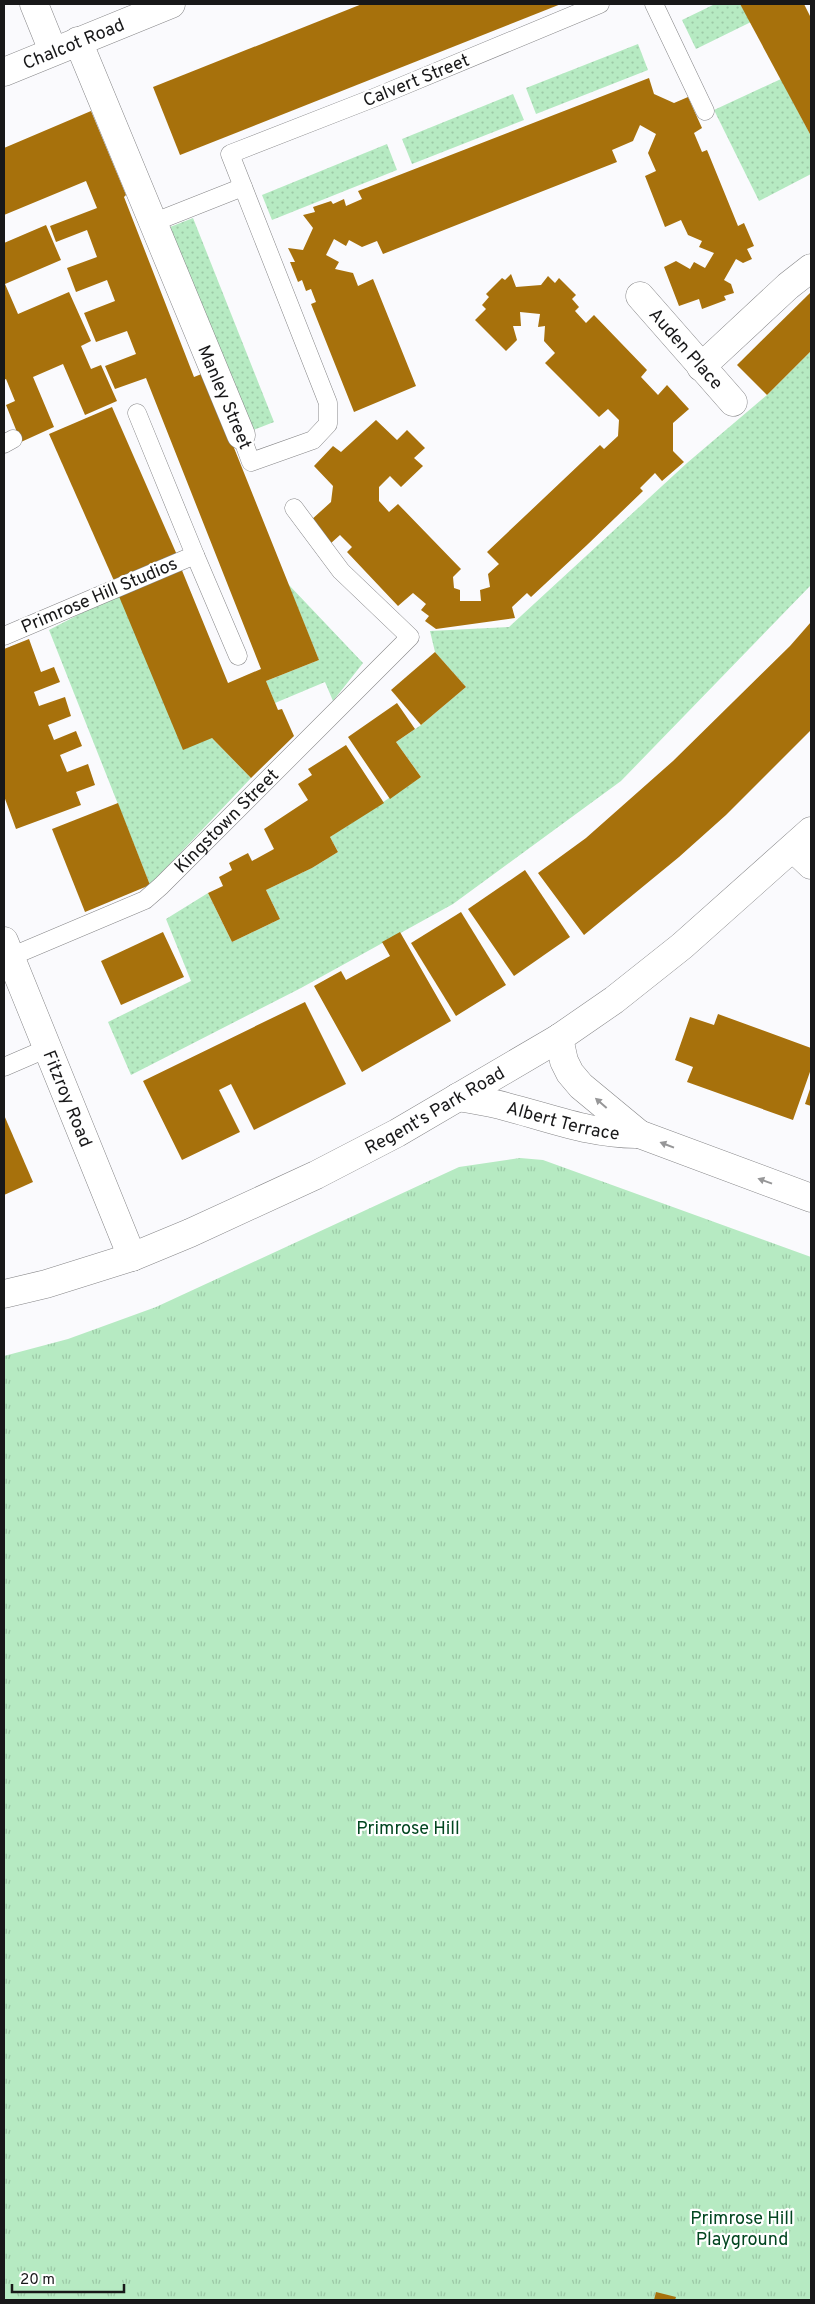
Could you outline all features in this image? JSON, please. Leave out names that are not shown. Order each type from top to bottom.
[{"type":"street","name":"Manley Street","points":[[34,4],[66,46],[152,224],[241,435]]},
{"type":"street","name":"Chalcot Road","points":[[4,72],[172,4]]},
{"type":"street","points":[[701,368],[788,286],[811,268]]},
{"type":"street","name":"Auden Place","points":[[640,296],[701,368],[733,402]]},
{"type":"street","name":"Regent's Park Road","points":[[4,1294],[46,1284],[132,1257],[190,1234],[316,1175],[397,1133],[560,1038],[614,1000],[805,848]]},
{"type":"street","name":"Fitzroy Road","points":[[7,949],[132,1257]]},
{"type":"street","name":"Albert Terrace","points":[[560,1038],[564,1061],[570,1073],[581,1086],[639,1134],[811,1198]]},
{"type":"street","name":"Albert Terrace","points":[[458,1097],[507,1107],[574,1126],[618,1135],[639,1134]]},
{"type":"lane","name":"Calvert Street","points":[[230,154],[385,93],[600,4]]},
{"type":"lane","points":[[654,4],[705,111]]},
{"type":"lane","name":"Manley Street","points":[[230,154],[328,403],[328,424],[313,440],[252,462],[241,435]]},
{"type":"lane","points":[[152,224],[243,187]]},
{"type":"lane","name":"Primrose Hill Studios","points":[[137,412],[238,656]]},
{"type":"lane","name":"Kingstown Street","points":[[7,949],[145,900],[410,637],[341,571],[294,508]]},
{"type":"lane","name":"Primrose Hill Studios","points":[[4,636],[195,554]]},
{"type":"lane","points":[[4,1067],[48,1048]]},
{"type":"green space","points":[[715,4],[740,4],[751,22],[696,49],[682,20]]},
{"type":"green space","points":[[638,44],[648,70],[536,114],[526,88]]},
{"type":"green space","points":[[781,79],[811,136],[811,174],[759,201],[714,110]]},
{"type":"green space","points":[[513,94],[524,120],[412,164],[402,139]]},
{"type":"green space","points":[[387,144],[397,170],[272,220],[262,195]]},
{"type":"green space","points":[[193,218],[274,422],[251,431],[170,227]]},
{"type":"green space","points":[[811,351],[811,585],[621,781],[453,904],[301,988],[131,1075],[108,1022],[191,981],[166,919],[208,893],[232,942],[280,919],[266,890],[312,868],[338,852],[330,837],[421,777],[396,742],[421,725],[466,687],[435,652],[430,631],[509,627],[687,463],[767,395]]},
{"type":"green space","points":[[288,584],[363,663],[333,701],[325,682],[275,703],[266,681],[319,660]]},
{"type":"green space","points":[[118,594],[212,738],[251,778],[150,885],[49,630]]},
{"type":"green space","name":"Primrose Hill","points":[[520,1158],[543,1160],[811,1257],[811,2300],[4,2300],[4,1356],[68,1339],[156,1307],[459,1167]]},
{"type":"building","points":[[362,4],[561,4],[180,155],[153,87]]},
{"type":"building","points":[[740,4],[804,4],[811,18],[811,136]]},
{"type":"building","points":[[649,78],[654,94],[674,103],[688,97],[702,128],[694,133],[702,152],[707,150],[738,226],[744,223],[754,246],[747,249],[752,259],[743,263],[736,259],[724,280],[731,284],[734,293],[724,296],[726,300],[702,309],[699,299],[679,306],[664,267],[676,261],[690,269],[694,262],[705,268],[714,253],[699,247],[702,241],[688,235],[681,220],[665,227],[645,176],[656,171],[648,153],[656,134],[640,125],[633,141],[612,150],[617,162],[383,254],[377,241],[362,247],[349,240],[346,246],[334,239],[326,255],[339,262],[335,269],[353,273],[358,286],[373,279],[416,386],[354,412],[311,304],[316,302],[311,289],[306,291],[302,280],[298,282],[290,262],[295,262],[288,248],[303,250],[313,228],[303,215],[315,212],[313,207],[331,201],[333,204],[344,199],[346,206],[362,199],[358,191]]},
{"type":"building","points":[[91,111],[126,195],[124,197],[194,377],[204,373],[319,660],[266,681],[278,710],[282,709],[294,736],[251,778],[212,738],[183,750],[118,594],[181,568],[228,683],[261,669],[146,378],[115,389],[105,366],[136,354],[127,331],[96,342],[84,313],[115,301],[107,280],[76,292],[67,268],[97,257],[87,230],[56,242],[50,226],[97,208],[86,181],[4,215],[4,148]]},
{"type":"building","points":[[46,225],[61,260],[5,284],[18,314],[69,292],[91,341],[81,346],[91,369],[101,365],[117,401],[85,415],[63,364],[33,377],[54,427],[21,442],[6,405],[15,401],[6,379],[4,380],[4,243]]},
{"type":"building","points":[[511,274],[516,287],[541,285],[548,276],[555,283],[559,278],[576,295],[572,299],[579,307],[575,311],[586,323],[594,315],[647,370],[641,377],[658,395],[667,385],[689,409],[673,423],[673,451],[684,462],[662,481],[655,473],[640,488],[643,491],[587,545],[531,597],[527,593],[512,607],[515,618],[436,629],[425,621],[429,616],[421,610],[426,604],[413,593],[398,606],[347,552],[352,547],[340,535],[330,544],[310,521],[331,502],[333,486],[314,466],[333,446],[341,452],[376,420],[397,440],[407,430],[425,448],[414,458],[423,466],[401,487],[390,476],[379,487],[379,501],[389,512],[398,504],[461,569],[453,577],[454,588],[460,590],[460,601],[481,601],[480,590],[490,587],[488,574],[499,564],[487,552],[600,445],[604,449],[618,436],[619,420],[608,409],[599,417],[545,363],[555,353],[544,341],[545,326],[538,327],[540,314],[520,312],[521,326],[513,326],[517,340],[506,351],[475,320],[486,309],[482,305],[489,297],[486,294],[502,278],[505,280]]},
{"type":"building","points":[[811,292],[811,351],[767,395],[737,365]]},
{"type":"building","points":[[112,407],[177,555],[115,583],[49,434]]},
{"type":"building","points":[[811,622],[811,730],[726,815],[679,857],[584,935],[538,873],[586,838],[673,761],[790,646]]},
{"type":"building","points":[[29,639],[41,672],[54,667],[60,682],[34,692],[39,706],[65,697],[71,716],[48,725],[54,740],[76,731],[82,746],[60,755],[67,772],[88,764],[95,785],[76,792],[81,805],[16,829],[4,796],[4,649]]},
{"type":"building","points":[[435,652],[466,687],[421,725],[391,690]]},
{"type":"building","points":[[397,703],[415,729],[396,742],[421,777],[390,799],[348,737]]},
{"type":"building","points":[[346,745],[384,803],[330,837],[338,852],[312,868],[266,890],[280,919],[232,942],[208,893],[223,886],[219,877],[232,870],[229,863],[248,853],[252,861],[274,849],[264,829],[308,800],[298,784],[312,775],[308,769]]},
{"type":"building","points":[[118,803],[150,885],[85,912],[52,829]]},
{"type":"building","points":[[525,870],[570,937],[514,976],[468,909]]},
{"type":"building","points":[[461,912],[506,985],[456,1016],[411,943]]},
{"type":"building","points":[[163,932],[184,977],[121,1005],[101,961]]},
{"type":"building","points":[[400,932],[451,1021],[362,1072],[314,986],[341,971],[346,980],[390,956],[382,942]]},
{"type":"building","points":[[305,1002],[346,1084],[254,1130],[231,1084],[219,1090],[240,1132],[182,1160],[143,1081]]},
{"type":"building","points":[[718,1014],[811,1048],[811,1069],[793,1120],[687,1082],[693,1067],[675,1060],[690,1017],[714,1025]]},
{"type":"building","points":[[811,1086],[811,1106],[805,1104]]},
{"type":"building","points":[[4,1115],[33,1182],[4,1195]]},
{"type":"building","points":[[656,2292],[676,2297],[675,2300],[654,2300]]},
{"type":"park label","name":"Primrose Hill Playground","points":[[742,2228]]}]
